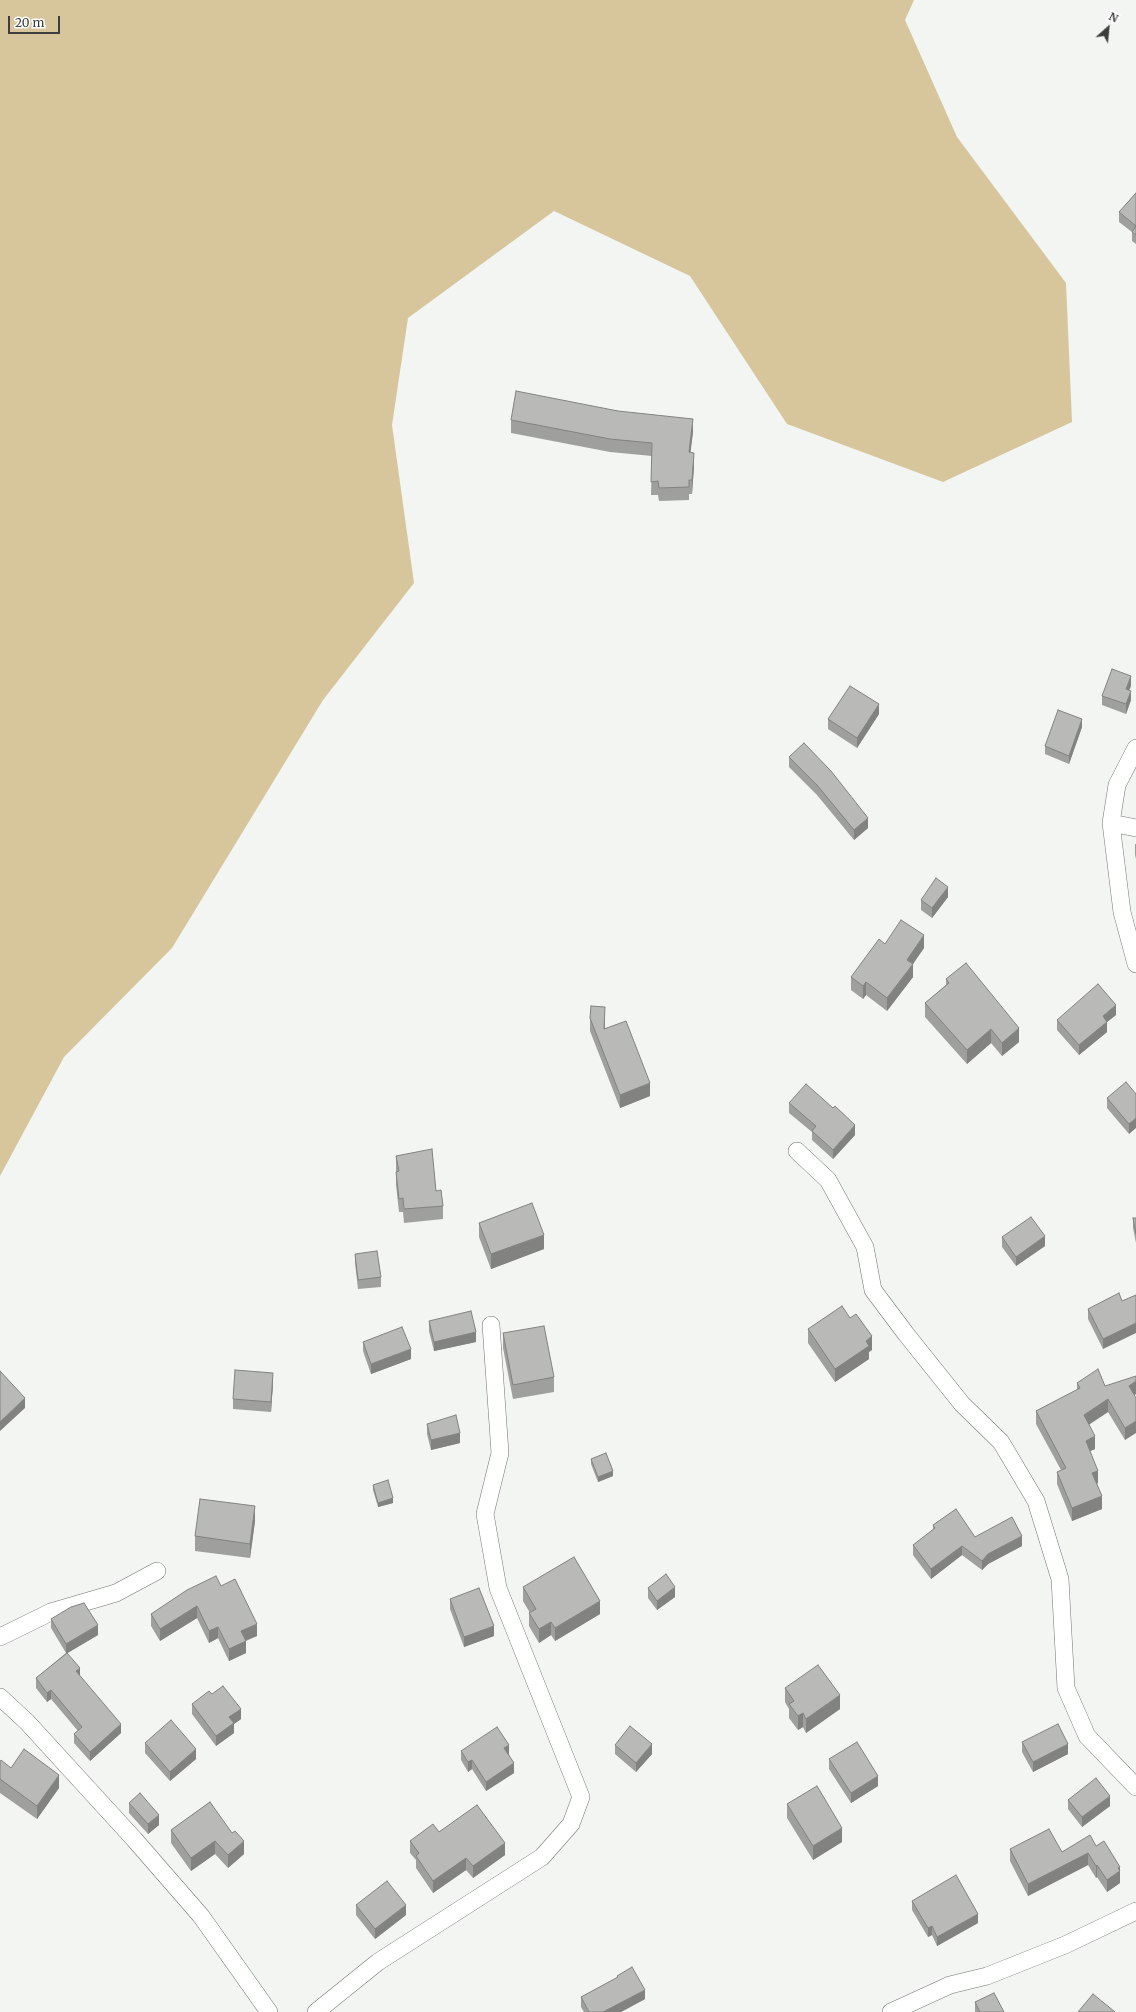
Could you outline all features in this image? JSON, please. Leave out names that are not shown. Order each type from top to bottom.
[{"type":"street","points":[[1136,748],[1117,785],[1111,823],[1122,912],[1136,964]]},
{"type":"street","points":[[1111,823],[1136,828]]},
{"type":"street","points":[[797,1151],[828,1180],[865,1247],[874,1290],[906,1334],[962,1404],[1002,1442],[1036,1501],[1060,1580],[1066,1688],[1087,1736],[1136,1787]]},
{"type":"street","points":[[316,2012],[378,1962],[542,1857],[571,1824],[581,1797],[498,1588],[485,1514],[500,1453],[491,1325]]},
{"type":"street","points":[[0,1637],[51,1612],[116,1593],[157,1571]]},
{"type":"street","points":[[0,1697],[27,1722],[134,1839],[201,1916],[269,2012]]},
{"type":"street","points":[[891,2012],[950,1985],[987,1976],[1065,1945],[1136,1911]]},
{"type":"shaded area","points":[[0,0],[914,0],[905,20],[957,137],[1066,283],[1072,422],[943,482],[787,424],[690,276],[554,211],[408,318],[392,425],[414,583],[323,700],[172,948],[64,1057],[0,1176]]},
{"type":"building","points":[[1136,193],[1136,226],[1119,212]]},
{"type":"building","points":[[1136,226],[1136,235],[1132,232]]},
{"type":"building","points":[[516,391],[618,411],[693,419],[689,452],[694,453],[692,480],[689,480],[689,487],[659,488],[658,481],[651,482],[652,443],[610,439],[511,420]]},
{"type":"building","points":[[1112,669],[1131,676],[1126,689],[1131,691],[1126,704],[1102,696]]},
{"type":"building","points":[[850,686],[879,704],[857,738],[828,719]]},
{"type":"building","points":[[1058,710],[1082,719],[1069,756],[1045,746]]},
{"type":"building","points":[[804,743],[831,771],[868,818],[854,830],[817,785],[789,757]]},
{"type":"building","points":[[936,878],[948,887],[932,908],[921,900]]},
{"type":"building","points":[[901,920],[924,935],[907,960],[913,964],[887,998],[866,982],[863,986],[851,977],[879,939],[885,944]]},
{"type":"building","points":[[966,963],[1019,1028],[1002,1043],[991,1029],[967,1050],[925,1003],[949,983],[946,979]]},
{"type":"building","points":[[1098,984],[1116,1005],[1103,1016],[1107,1022],[1079,1045],[1057,1020]]},
{"type":"building","points":[[591,1006],[605,1007],[604,1029],[626,1021],[650,1083],[620,1095],[590,1018]]},
{"type":"building","points":[[1126,1082],[1136,1094],[1136,1118],[1129,1124],[1107,1098]]},
{"type":"building","points":[[806,1084],[833,1108],[835,1106],[855,1125],[833,1150],[812,1131],[816,1126],[789,1103]]},
{"type":"building","points":[[432,1149],[436,1191],[441,1190],[443,1206],[404,1209],[403,1198],[399,1199],[396,1172],[399,1171],[396,1156]]},
{"type":"building","points":[[532,1203],[544,1235],[491,1254],[479,1223]]},
{"type":"building","points":[[1031,1217],[1045,1236],[1016,1257],[1002,1237]]},
{"type":"building","points":[[1133,1218],[1136,1218],[1136,1234]]},
{"type":"building","points":[[377,1251],[381,1277],[358,1280],[355,1254]]},
{"type":"building","points":[[1119,1293],[1122,1301],[1136,1295],[1136,1323],[1103,1339],[1088,1309]]},
{"type":"building","points":[[842,1306],[850,1318],[856,1314],[872,1336],[866,1341],[869,1346],[835,1369],[808,1329]]},
{"type":"building","points":[[471,1311],[476,1332],[434,1342],[429,1321]]},
{"type":"building","points":[[544,1326],[554,1377],[513,1385],[503,1333]]},
{"type":"building","points":[[402,1327],[411,1349],[371,1364],[363,1342]]},
{"type":"building","points":[[1098,1369],[1105,1386],[1136,1376],[1136,1381],[1129,1386],[1136,1398],[1136,1421],[1125,1428],[1108,1399],[1084,1415],[1095,1436],[1086,1441],[1098,1471],[1092,1473],[1102,1496],[1072,1508],[1057,1472],[1066,1468],[1036,1411],[1080,1388],[1077,1383]]},
{"type":"building","points":[[235,1370],[273,1373],[271,1402],[233,1399]]},
{"type":"building","points":[[0,1371],[25,1398],[0,1422]]},
{"type":"building","points":[[456,1415],[460,1433],[431,1440],[427,1424]]},
{"type":"building","points":[[606,1453],[613,1471],[598,1477],[591,1459]]},
{"type":"building","points":[[388,1480],[393,1498],[378,1503],[373,1485]]},
{"type":"building","points":[[200,1499],[255,1506],[250,1544],[195,1536]]},
{"type":"building","points":[[956,1509],[975,1537],[1012,1517],[1022,1536],[988,1554],[982,1561],[962,1546],[931,1569],[913,1545],[935,1528],[933,1525]]},
{"type":"building","points":[[574,1557],[600,1601],[555,1628],[551,1622],[539,1629],[529,1613],[536,1609],[523,1587]]},
{"type":"building","points":[[666,1574],[675,1587],[657,1601],[648,1588]]},
{"type":"building","points":[[216,1576],[221,1586],[235,1579],[257,1624],[241,1631],[246,1641],[229,1649],[218,1627],[209,1631],[197,1606],[160,1629],[151,1614],[187,1590]]},
{"type":"building","points":[[479,1588],[494,1626],[464,1637],[450,1599]]},
{"type":"building","points":[[84,1603],[98,1625],[66,1644],[51,1619],[71,1607]]},
{"type":"building","points":[[67,1653],[80,1668],[76,1671],[121,1724],[90,1752],[74,1734],[82,1727],[51,1690],[47,1693],[36,1678]]},
{"type":"building","points":[[818,1665],[840,1695],[806,1719],[803,1713],[798,1716],[789,1704],[794,1701],[785,1688]]},
{"type":"building","points":[[223,1686],[241,1709],[229,1717],[234,1723],[216,1736],[192,1704],[209,1691],[212,1694]]},
{"type":"building","points":[[171,1720],[196,1749],[170,1772],[145,1743]]},
{"type":"building","points":[[1058,1724],[1068,1744],[1033,1762],[1022,1742]]},
{"type":"building","points":[[630,1726],[652,1744],[636,1763],[615,1745]]},
{"type":"building","points":[[497,1727],[509,1745],[504,1748],[514,1763],[486,1782],[472,1760],[468,1762],[461,1751]]},
{"type":"building","points":[[857,1742],[878,1776],[851,1793],[829,1759]]},
{"type":"building","points":[[24,1749],[59,1775],[37,1806],[0,1779],[1,1760],[11,1768]]},
{"type":"building","points":[[1096,1778],[1110,1796],[1082,1817],[1068,1800]]},
{"type":"building","points":[[817,1786],[842,1828],[813,1846],[787,1804]]},
{"type":"building","points":[[140,1793],[159,1815],[148,1824],[129,1803]]},
{"type":"building","points":[[210,1802],[232,1833],[235,1831],[244,1841],[228,1855],[215,1841],[191,1858],[171,1830]]},
{"type":"building","points":[[477,1805],[505,1843],[473,1866],[466,1858],[433,1881],[416,1856],[419,1853],[410,1841],[433,1824],[439,1832]]},
{"type":"building","points":[[1049,1829],[1062,1852],[1090,1835],[1096,1846],[1104,1841],[1120,1867],[1118,1868],[1120,1871],[1107,1880],[1088,1853],[1028,1884],[1010,1849]]},
{"type":"building","points":[[956,1875],[978,1914],[937,1937],[932,1926],[928,1928],[912,1901]]},
{"type":"building","points":[[387,1881],[406,1905],[375,1929],[356,1905]]},
{"type":"building","points":[[632,1967],[645,1990],[603,2012],[589,2012],[581,1997],[618,1977],[617,1976]]},
{"type":"building","points":[[994,1993],[1004,2012],[980,2012],[975,2002]]},
{"type":"building","points":[[1093,1994],[1115,2012],[1078,2012]]}]
